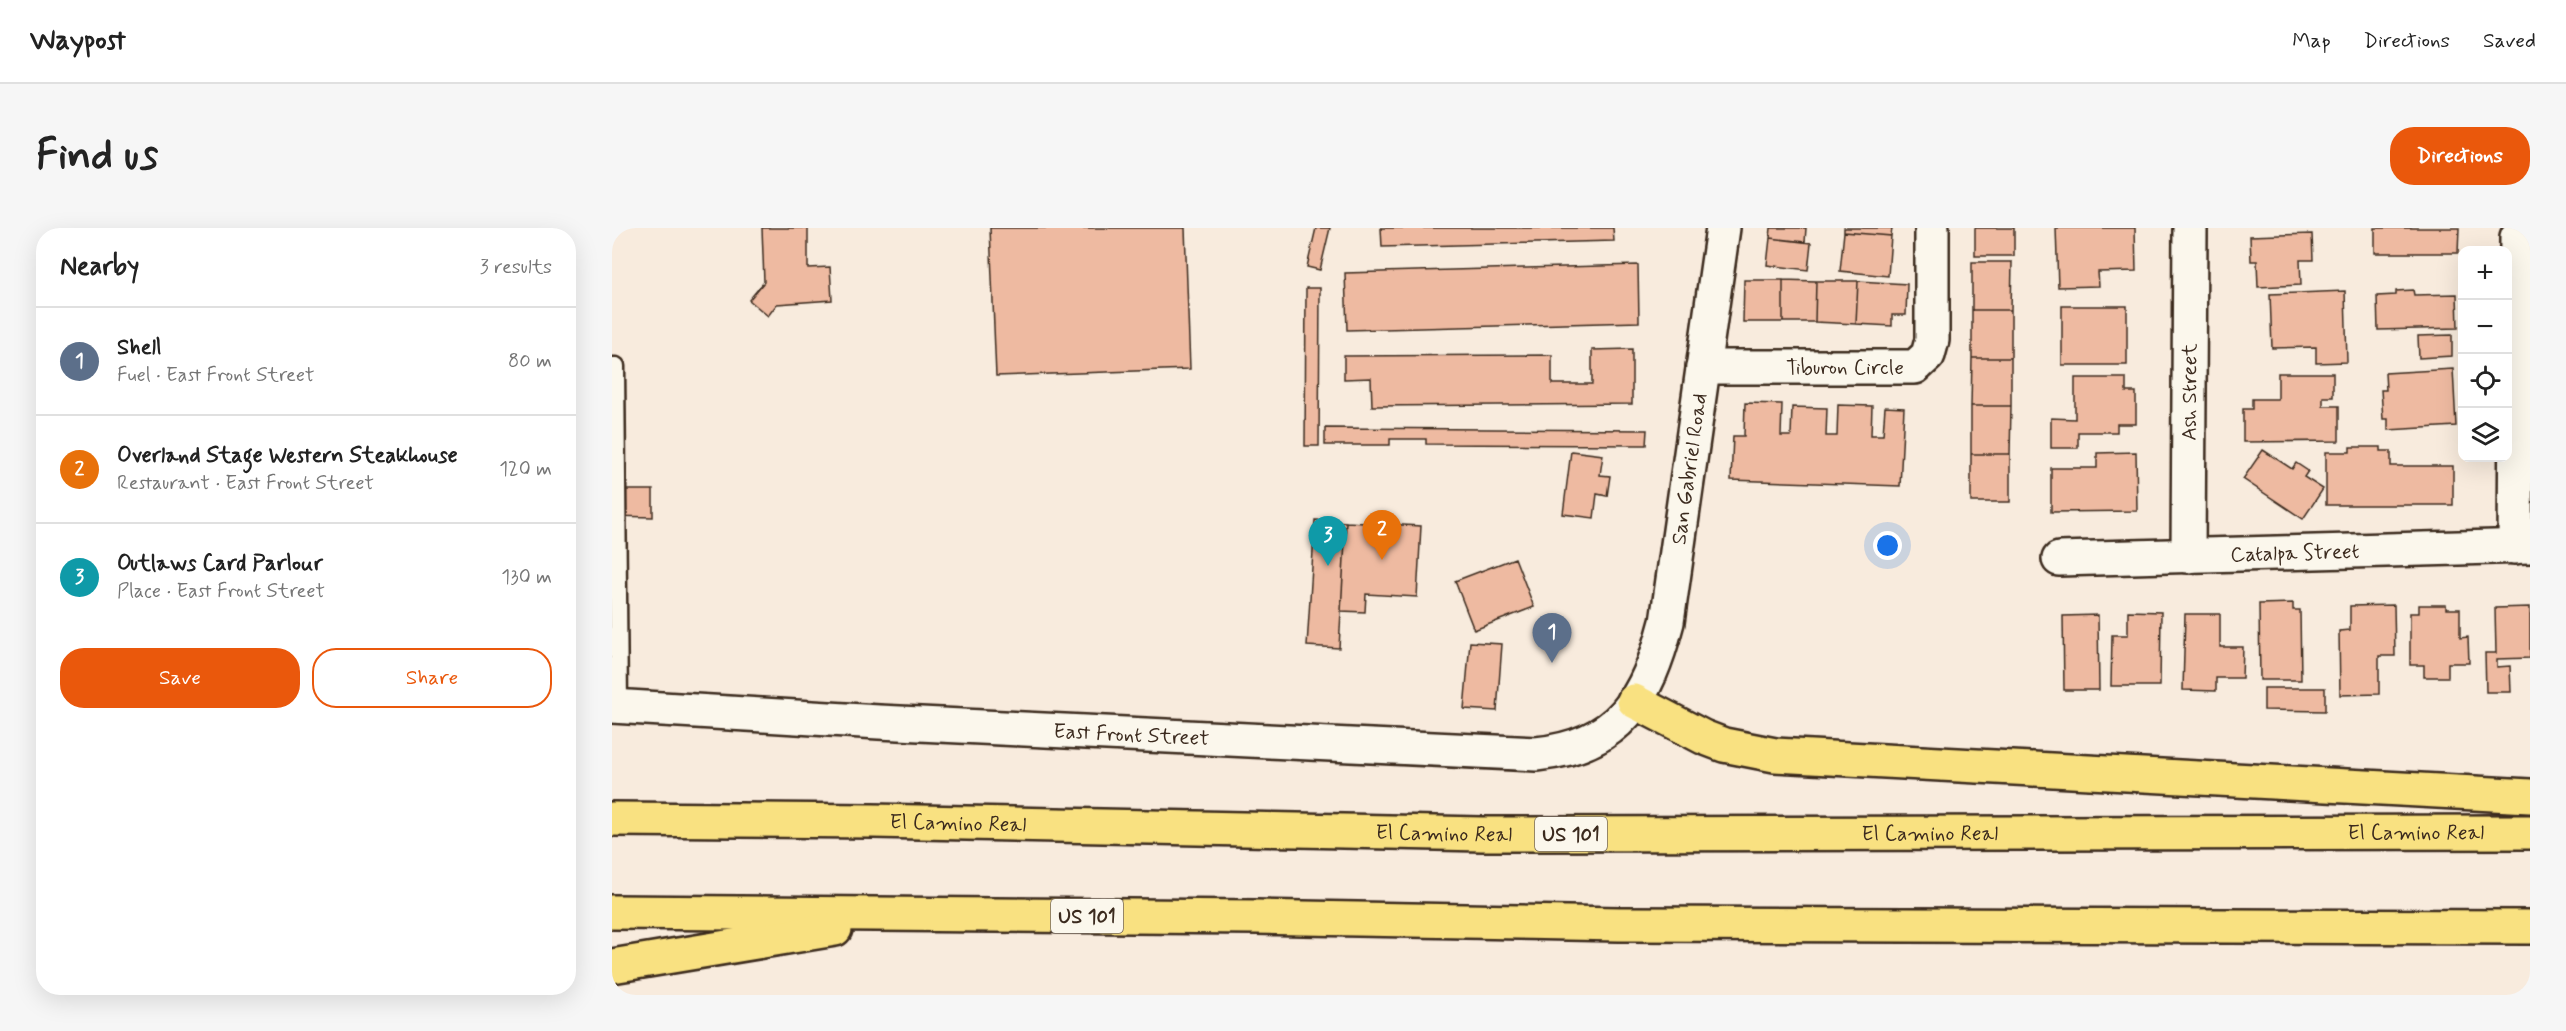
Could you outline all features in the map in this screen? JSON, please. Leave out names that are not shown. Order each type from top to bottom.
[{"type":"highway","points":[[1634,701],[1703,737],[1724,745],[1775,755],[2530,796]]},
{"type":"highway","name":"El Camino Real","points":[[612,819],[873,821],[1482,834],[2530,832]]},
{"type":"highway","name":"US 101","points":[[612,912],[1245,917],[1631,924],[2530,927]]},
{"type":"highway","points":[[612,966],[917,915]]},
{"type":"street","name":"San Gabriel Road","points":[[1634,701],[1652,672],[1667,622],[1723,228]]},
{"type":"street","name":"Tiburon Circle","points":[[1704,367],[1915,367],[1928,355],[1932,340],[1932,228]]},
{"type":"street","name":"Ash Street","points":[[2188,556],[2190,228]]},
{"type":"street","points":[[2517,237],[2523,547]]},
{"type":"street","name":"Catalpa Street","points":[[2059,559],[2523,547]]},
{"type":"street","name":"East Front Street","points":[[615,706],[879,722],[1536,754],[1560,752],[1609,732],[1634,701]]},
{"type":"lane","points":[[612,366],[616,366],[615,706]]},
{"type":"building","points":[[762,228],[808,228],[808,268],[830,267],[832,300],[777,304],[768,316],[749,300],[764,282]]},
{"type":"building","points":[[990,228],[1185,228],[1190,369],[996,376]]},
{"type":"building","points":[[1316,228],[1330,228],[1320,270],[1307,267]]},
{"type":"building","points":[[1381,228],[1613,228],[1614,241],[1382,247]]},
{"type":"building","points":[[1771,228],[1806,228],[1805,242],[1770,238]]},
{"type":"building","points":[[1844,228],[1892,228],[1891,236],[1844,232]]},
{"type":"building","points":[[1975,228],[2014,228],[2014,256],[1975,256]]},
{"type":"building","points":[[2056,228],[2135,228],[2136,271],[2098,272],[2099,286],[2058,287]]},
{"type":"building","points":[[2375,228],[2459,228],[2458,253],[2375,253]]},
{"type":"building","points":[[1844,232],[1891,236],[1888,276],[1840,271]]},
{"type":"building","points":[[2312,234],[2313,260],[2300,260],[2301,285],[2258,287],[2257,261],[2251,261],[2250,236]]},
{"type":"building","points":[[1770,238],[1811,243],[1808,270],[1767,265]]},
{"type":"building","points":[[1972,262],[2012,262],[2011,310],[1972,310]]},
{"type":"building","points":[[1638,265],[1639,322],[1347,330],[1345,273]]},
{"type":"building","points":[[1744,280],[1783,280],[1783,322],[1743,322]]},
{"type":"building","points":[[1783,280],[1816,281],[1815,322],[1783,322]]},
{"type":"building","points":[[1816,281],[1858,281],[1856,324],[1815,322]]},
{"type":"building","points":[[1858,281],[1907,284],[1906,315],[1892,315],[1892,326],[1856,324]]},
{"type":"building","points":[[1306,288],[1320,288],[1319,446],[1305,446]]},
{"type":"building","points":[[2413,290],[2414,295],[2457,294],[2458,328],[2378,330],[2377,296],[2396,295],[2396,291]]},
{"type":"building","points":[[2345,291],[2347,362],[2316,363],[2316,347],[2272,348],[2270,294]]},
{"type":"building","points":[[2062,306],[2127,306],[2127,365],[2062,365]]},
{"type":"building","points":[[1972,310],[2011,310],[2011,358],[1972,358]]},
{"type":"building","points":[[2452,335],[2452,356],[2419,358],[2418,336]]},
{"type":"building","points":[[1632,349],[1632,404],[1372,406],[1371,378],[1344,379],[1344,356],[1552,355],[1552,384],[1592,384],[1592,350]]},
{"type":"building","points":[[1972,358],[2011,358],[2011,406],[1971,406]]},
{"type":"building","points":[[2453,369],[2456,426],[2388,430],[2388,419],[2383,419],[2381,390],[2386,390],[2385,373]]},
{"type":"building","points":[[2278,373],[2333,373],[2333,397],[2323,397],[2323,406],[2339,406],[2339,441],[2243,442],[2243,409],[2252,409],[2252,399],[2278,399]]},
{"type":"building","points":[[2075,378],[2126,378],[2126,392],[2136,392],[2136,424],[2117,424],[2117,432],[2078,432],[2078,448],[2051,448],[2051,418],[2075,419]]},
{"type":"building","points":[[1745,403],[1782,404],[1781,436],[1791,436],[1792,407],[1827,408],[1826,436],[1837,436],[1838,405],[1872,406],[1871,435],[1883,435],[1885,407],[1904,408],[1900,486],[1731,480],[1733,436],[1744,436]]},
{"type":"building","points":[[1971,406],[2011,406],[2010,454],[1971,454]]},
{"type":"building","points":[[1325,428],[1647,430],[1646,445],[1426,444],[1426,439],[1390,439],[1390,445],[1325,445]]},
{"type":"building","points":[[2350,447],[2381,447],[2381,451],[2391,451],[2391,466],[2453,466],[2453,505],[2326,505],[2326,452],[2350,452]]},
{"type":"building","points":[[2263,450],[2292,469],[2296,463],[2308,471],[2304,477],[2323,489],[2303,519],[2243,479]]},
{"type":"building","points":[[1571,451],[1603,455],[1600,475],[1610,476],[1607,496],[1597,494],[1594,518],[1563,514]]},
{"type":"building","points":[[2136,452],[2137,511],[2051,512],[2051,468],[2097,468],[2097,453]]},
{"type":"building","points":[[1971,454],[2010,454],[2010,502],[1971,502]]},
{"type":"building","points":[[612,490],[653,490],[653,517],[612,516]]},
{"type":"building","points":[[1315,520],[1346,522],[1339,648],[1307,646]]},
{"type":"building","points":[[1346,522],[1421,526],[1417,597],[1366,594],[1365,612],[1341,611]]},
{"type":"building","points":[[1515,558],[1534,607],[1474,630],[1455,581]]},
{"type":"building","points":[[2293,603],[2293,610],[2300,610],[2301,680],[2260,680],[2259,604]]},
{"type":"building","points":[[2394,605],[2395,656],[2379,656],[2379,694],[2340,695],[2339,631],[2350,630],[2350,606]]},
{"type":"building","points":[[2419,605],[2446,605],[2446,609],[2460,609],[2460,638],[2468,637],[2469,663],[2448,663],[2448,677],[2424,677],[2424,665],[2410,665],[2410,613],[2419,613]]},
{"type":"building","points":[[2530,607],[2530,658],[2497,659],[2497,667],[2510,666],[2511,692],[2486,692],[2485,653],[2496,653],[2495,608]]},
{"type":"building","points":[[2128,611],[2161,612],[2160,686],[2111,686],[2112,635],[2128,635]]},
{"type":"building","points":[[2185,614],[2220,614],[2220,647],[2243,647],[2242,678],[2216,678],[2216,691],[2183,690]]},
{"type":"building","points":[[2098,615],[2099,690],[2064,690],[2063,616]]},
{"type":"building","points":[[1470,642],[1502,644],[1497,711],[1464,709]]},
{"type":"building","points":[[2264,688],[2325,688],[2325,711],[2264,710]]},
{"type":"place","name":"Overland Stage Western Steakhouse","points":[[1382,560]]},
{"type":"place","name":"Outlaws Card Parlour","points":[[1328,566]]},
{"type":"place","name":"Shell","points":[[1552,663]]}]
